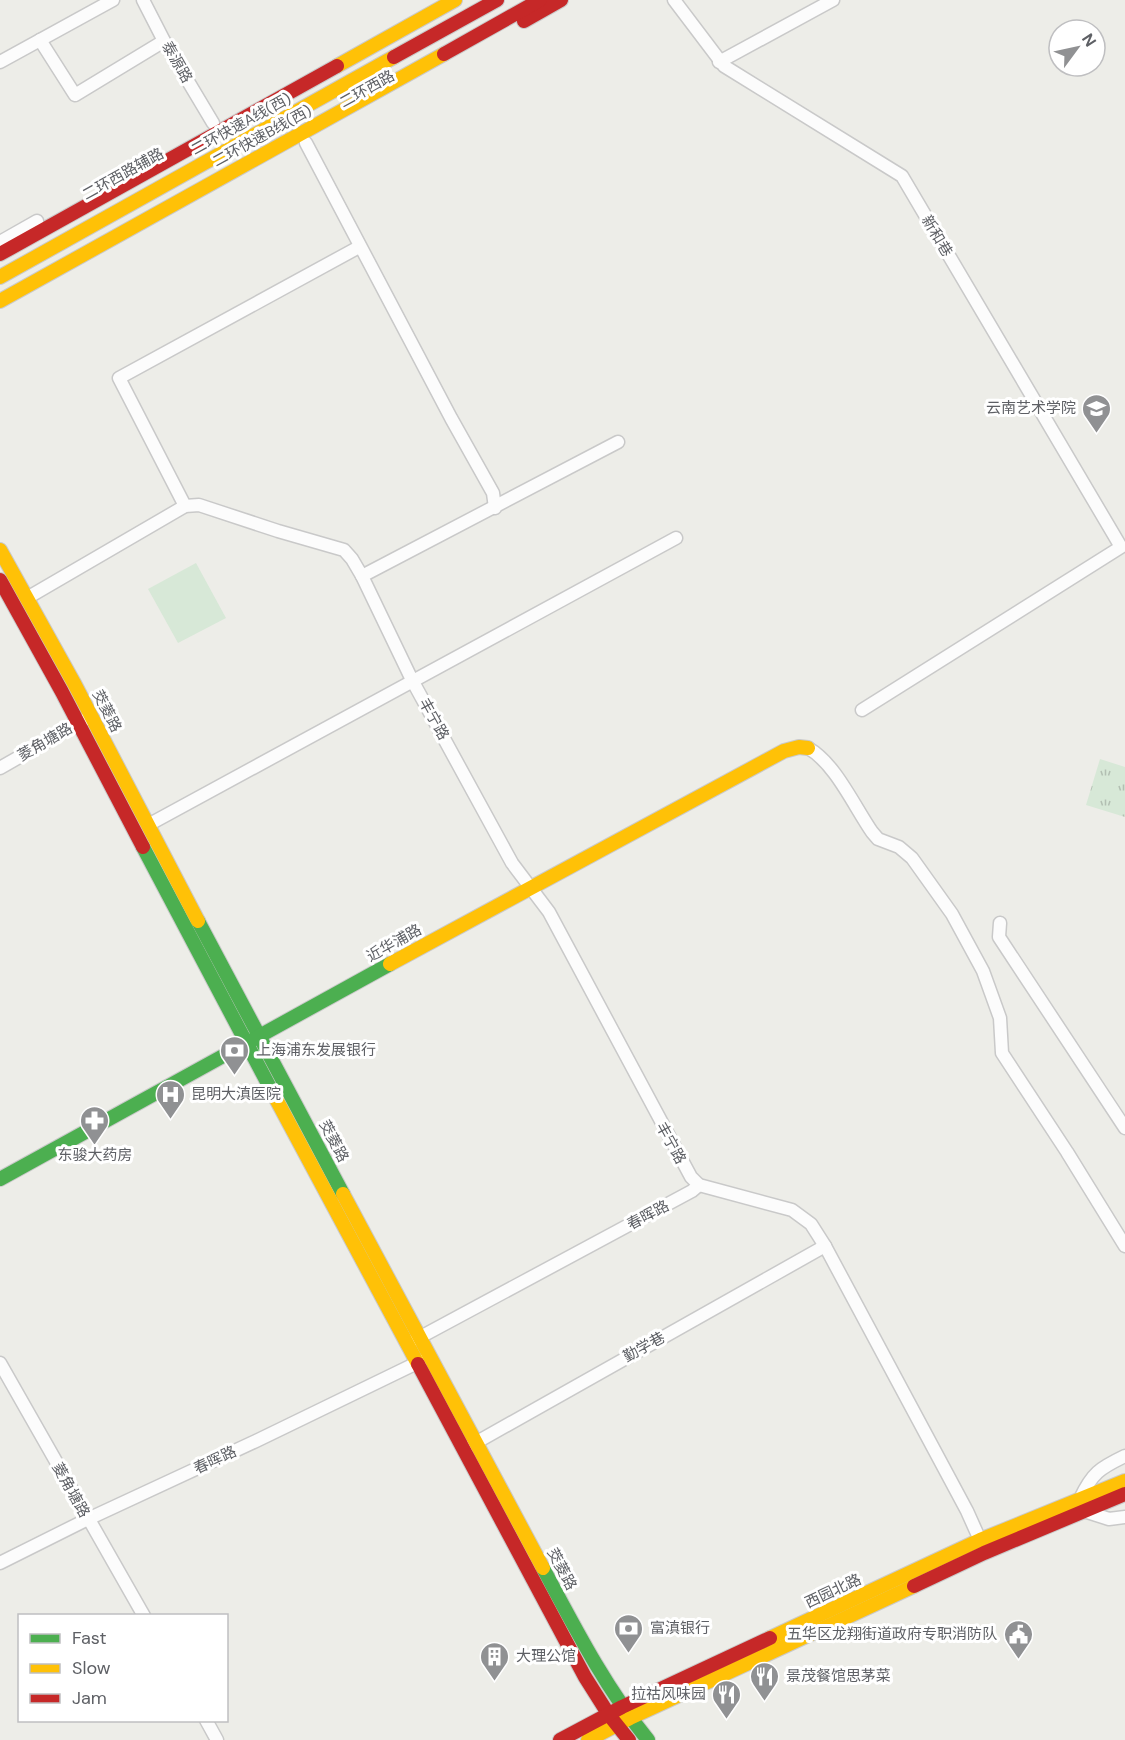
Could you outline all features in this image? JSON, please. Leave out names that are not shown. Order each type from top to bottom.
[{"type":"main road","points":[[0,254],[455,0]]},
{"type":"main road","name":"二环西路","points":[[0,266],[476,0]]},
{"type":"main road","name":"二环快速A线(西)","points":[[0,277],[497,0]]},
{"type":"main road","name":"二环快速B线(西)","points":[[0,301],[540,0]]},
{"type":"main road","name":"二环西路","points":[[0,313],[561,0]]},
{"type":"main road","name":"茭菱路","points":[[0,550],[597,1669],[626,1713],[648,1740]]},
{"type":"main road","name":"茭菱路","points":[[0,580],[585,1677],[612,1720],[629,1740]]},
{"type":"main road","name":"近华浦路","points":[[0,1179],[246,1042],[784,751],[799,747],[808,748]]},
{"type":"main road","name":"西园北路","points":[[560,1740],[612,1720],[980,1540],[1121,1489]]},
{"type":"main road","name":"西园北路","points":[[626,1713],[984,1553],[1082,1505]]},
{"type":"main road","name":"西园北路","points":[[588,1740],[612,1720]]},
{"type":"street","points":[[0,62],[113,0]]},
{"type":"street","name":"泰源路","points":[[143,0],[164,41],[213,123]]},
{"type":"street","name":"二环西路辅路","points":[[0,242],[434,0]]},
{"type":"street","name":"新和巷","points":[[674,0],[719,62],[902,177],[1121,547],[862,710]]},
{"type":"street","points":[[719,62],[833,0]]},
{"type":"street","points":[[40,40],[75,95],[164,41]]},
{"type":"street","points":[[306,143],[359,247],[493,494],[495,508]]},
{"type":"street","points":[[27,598],[185,506],[119,378],[359,247]]},
{"type":"street","points":[[362,576],[618,442]]},
{"type":"street","name":"丰宁路","points":[[185,506],[200,505],[344,550],[362,576],[412,680],[512,863],[549,912],[666,1134],[691,1177],[699,1185]]},
{"type":"street","points":[[412,680],[676,538]]},
{"type":"street","name":"丰宁路","points":[[148,825],[412,680]]},
{"type":"street","name":"菱角塘路","points":[[0,768],[91,717]]},
{"type":"street","points":[[808,748],[818,754],[829,766],[878,839],[899,848],[912,858],[952,914],[983,971],[999,1018],[1002,1053],[1125,1246]]},
{"type":"street","points":[[1000,922],[999,937],[1125,1128]]},
{"type":"street","points":[[699,1185],[792,1210],[812,1224],[967,1511],[980,1540]]},
{"type":"street","name":"春晖路","points":[[406,1345],[692,1191],[699,1185]]},
{"type":"street","name":"勤学巷","points":[[463,1449],[825,1246]]},
{"type":"street","name":"春晖路","points":[[0,1563],[430,1357]]},
{"type":"street","name":"菱角塘路","points":[[0,1363],[143,1614]]},
{"type":"street","points":[[1125,1456],[1104,1466],[1088,1481],[1082,1505],[1109,1519],[1125,1517]]},
{"type":"street","points":[[207,1722],[217,1740]]},
{"type":"green space","points":[[196,563],[226,618],[178,643],[148,589]]},
{"type":"green space","points":[[1100,759],[1125,767],[1125,817],[1086,805]]},
{"type":"traffic: fast","points":[[143,847],[275,1097]]},
{"type":"traffic: fast","points":[[198,921],[343,1194]]},
{"type":"traffic: fast","points":[[0,1179],[390,964]]},
{"type":"traffic: fast","points":[[543,1568],[604,1678],[648,1740]]},
{"type":"traffic: slow","points":[[337,66],[455,0]]},
{"type":"traffic: slow","points":[[0,301],[444,54]]},
{"type":"traffic: slow","points":[[0,277],[394,57]]},
{"type":"traffic: slow","points":[[0,550],[75,685],[198,921]]},
{"type":"traffic: slow","points":[[390,964],[784,751],[799,747],[808,748]]},
{"type":"traffic: slow","points":[[275,1097],[418,1364]]},
{"type":"traffic: slow","points":[[343,1194],[543,1568]]},
{"type":"traffic: slow","points":[[770,1638],[980,1540],[1125,1481]]},
{"type":"traffic: slow","points":[[588,1740],[630,1718],[914,1586]]},
{"type":"traffic: jam","points":[[394,57],[497,0]]},
{"type":"traffic: jam","points":[[444,54],[540,0]]},
{"type":"traffic: jam","points":[[524,21],[561,0]]},
{"type":"traffic: jam","points":[[0,254],[337,66]]},
{"type":"traffic: jam","points":[[0,580],[143,847]]},
{"type":"traffic: jam","points":[[418,1364],[585,1677],[609,1715],[629,1740]]},
{"type":"traffic: jam","points":[[914,1586],[984,1553],[1125,1494]]},
{"type":"traffic: jam","points":[[560,1740],[622,1707],[770,1638]]},
{"type":"place","name":"云南艺术学院","points":[[1097,434]]},
{"type":"place","name":"上海浦东发展银行","points":[[235,1076]]},
{"type":"place","name":"昆明大滇医院","points":[[170,1120]]},
{"type":"place","name":"东骏大药房","points":[[95,1146]]},
{"type":"place","name":"富滇银行","points":[[629,1654]]},
{"type":"place","name":"五华区龙翔街道政府专职消防队","points":[[1018,1660]]},
{"type":"place","name":"大理公馆","points":[[495,1682]]},
{"type":"place","name":"景茂餐馆思茅菜","points":[[765,1702]]},
{"type":"place","name":"拉祜风味园","points":[[727,1720]]}]
